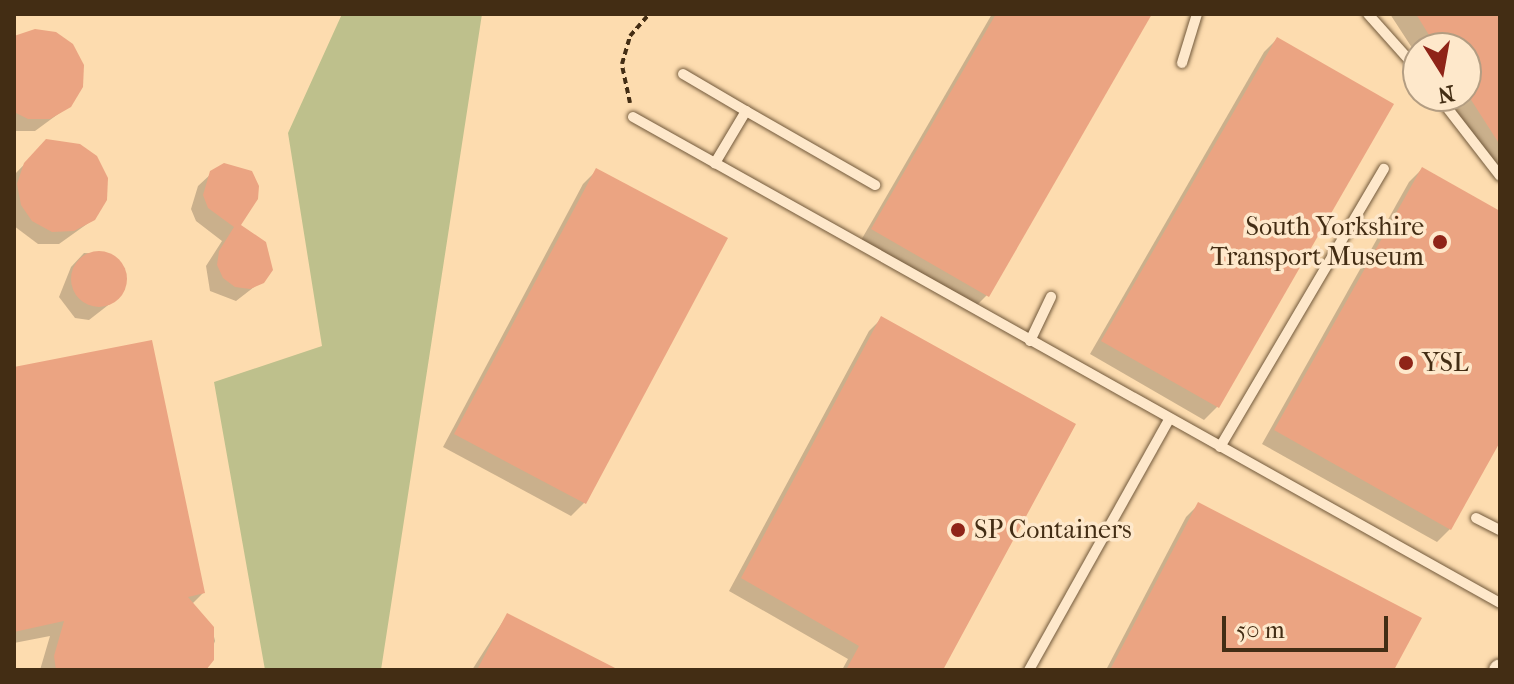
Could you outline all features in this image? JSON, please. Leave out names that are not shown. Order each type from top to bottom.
[{"type":"lane","points":[[1182,63],[1197,14]]},
{"type":"lane","points":[[1368,14],[1402,52]]},
{"type":"lane","points":[[683,74],[875,185]]},
{"type":"lane","points":[[715,163],[746,111]]},
{"type":"lane","points":[[1450,112],[1500,176]]},
{"type":"lane","points":[[633,117],[1500,603]]},
{"type":"lane","points":[[1220,447],[1384,169]]},
{"type":"lane","points":[[1030,341],[1051,297]]},
{"type":"lane","points":[[1029,670],[1169,419]]},
{"type":"lane","points":[[1476,518],[1500,530]]},
{"type":"path","points":[[633,117],[622,64],[630,36],[649,14]]},
{"type":"green space","points":[[342,14],[482,14],[381,670],[265,670],[214,382],[322,346],[288,133]]},
{"type":"building","points":[[996,14],[1152,14],[989,297],[871,229]]},
{"type":"building","points":[[1416,14],[1500,14],[1500,145],[1479,112],[1482,112],[1482,32],[1427,32]]},
{"type":"building","points":[[35,29],[56,32],[73,44],[84,65],[83,87],[71,107],[50,119],[28,119],[14,112],[14,36]]},
{"type":"building","points":[[1277,37],[1394,104],[1219,408],[1101,341]]},
{"type":"building","points":[[46,139],[80,144],[97,156],[108,178],[107,200],[95,220],[74,231],[52,232],[32,221],[21,205],[17,184],[24,163]]},
{"type":"building","points":[[224,163],[252,171],[259,186],[258,199],[241,225],[266,242],[273,270],[264,283],[250,289],[235,287],[223,278],[217,265],[219,251],[234,227],[208,208],[203,195],[210,171]]},
{"type":"building","points":[[1422,167],[1500,211],[1500,442],[1451,530],[1274,430]]},
{"type":"building","points":[[596,168],[728,238],[586,504],[454,434]]},
{"type":"building","points":[[99,251],[119,259],[127,279],[119,299],[99,307],[79,299],[71,279],[79,259]]},
{"type":"building","points":[[881,316],[1076,424],[943,670],[846,670],[859,646],[741,578]]},
{"type":"building","points":[[152,340],[205,593],[188,597],[214,627],[214,660],[206,670],[56,670],[54,656],[64,621],[14,632],[14,367]]},
{"type":"building","points":[[1198,502],[1422,618],[1394,670],[1110,670]]},
{"type":"building","points":[[507,613],[574,647],[619,670],[477,670]]},
{"type":"place","name":"South Yorkshire Transport Museum","points":[[1440,242]]},
{"type":"place","name":"YSL","points":[[1406,363]]},
{"type":"place","name":"SP Containers","points":[[958,530]]}]
